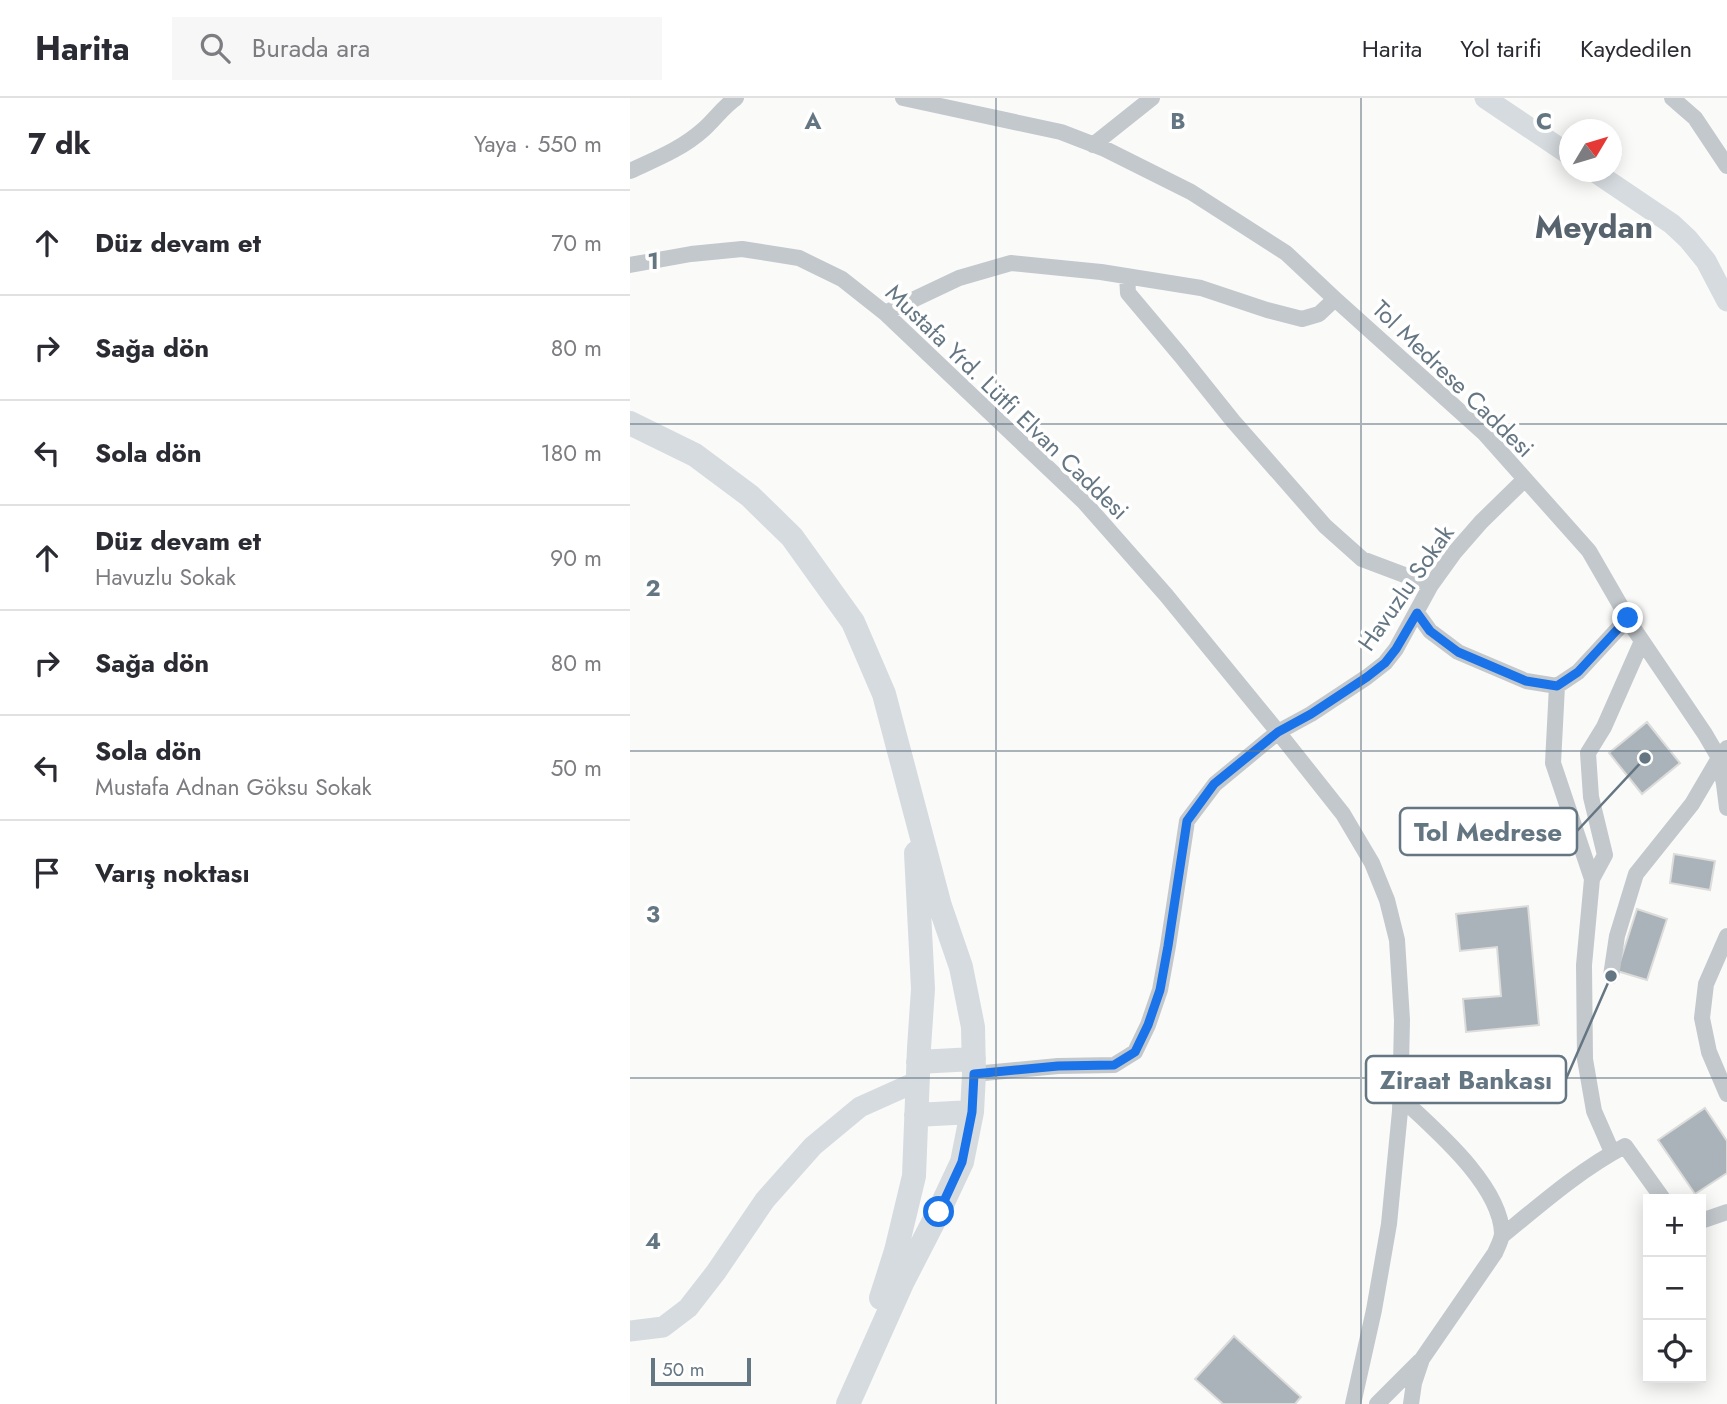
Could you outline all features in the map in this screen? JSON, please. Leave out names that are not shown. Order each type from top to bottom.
[{"type":"main road","points":[[630,424],[695,455],[750,496],[792,537],[853,622],[884,694],[940,906],[961,967],[973,1027],[974,1066],[972,1112],[962,1162],[902,1283],[848,1404]]},
{"type":"main road","points":[[848,1404],[897,1251],[914,1177],[923,989],[914,807]]},
{"type":"main road","points":[[918,1072],[974,1066]]},
{"type":"main road","points":[[916,1115],[972,1112]]},
{"type":"street","points":[[630,171],[673,152],[702,131],[736,98]]},
{"type":"street","name":"Tol Medrese Caddesi","points":[[903,98],[1061,132],[1191,192],[1286,253],[1485,433],[1589,551],[1642,641],[1704,734],[1723,753]]},
{"type":"street","points":[[1093,145],[1152,98]]},
{"type":"street","points":[[1485,98],[1559,148]]},
{"type":"street","points":[[1672,98],[1695,118],[1727,166]]},
{"type":"street","points":[[1610,182],[1672,223],[1688,239],[1706,261],[1727,300]]},
{"type":"street","name":"Mustafa Yrd. Lütfi Elvan Caddesi","points":[[630,265],[691,254],[742,249],[799,258],[842,279],[885,313],[1084,502],[1166,595],[1343,814],[1372,863],[1387,900],[1396,940],[1402,1020],[1400,1097],[1389,1224],[1374,1310],[1353,1404]]},
{"type":"street","points":[[885,313],[958,278],[1011,263],[1127,276],[1201,288],[1302,319],[1319,314],[1335,299]]},
{"type":"street","points":[[1127,276],[1128,293],[1233,421],[1325,526],[1362,559],[1432,585]]},
{"type":"street","name":"Havuzlu Sokak","points":[[974,1066],[1114,1065],[1135,1052],[1160,990],[1187,821],[1214,784],[1278,732],[1311,714],[1385,663],[1454,553],[1525,479]]},
{"type":"street","points":[[1417,613],[1430,631],[1458,652],[1526,681],[1557,686],[1578,672],[1628,618]]},
{"type":"street","points":[[1612,1152],[1594,1111],[1586,1059],[1584,965],[1592,879],[1605,855],[1591,797],[1588,753],[1604,727],[1642,641]]},
{"type":"street","points":[[1557,686],[1553,763],[1592,879]]},
{"type":"street","points":[[1723,753],[1727,808]]},
{"type":"street","points":[[1611,976],[1616,936],[1636,874],[1692,804],[1723,753]]},
{"type":"street","points":[[1727,936],[1706,984],[1702,1018],[1709,1052],[1727,1094]]},
{"type":"street","points":[[630,1331],[663,1327],[688,1308],[765,1200],[813,1146],[860,1107],[918,1072]]},
{"type":"street","points":[[1400,1097],[1453,1146],[1474,1173],[1498,1209],[1502,1236]]},
{"type":"street","points":[[1377,1404],[1422,1359],[1495,1253],[1502,1236],[1550,1196],[1612,1152],[1625,1146],[1659,1194]]},
{"type":"street","points":[[1706,1219],[1727,1212]]},
{"type":"street","points":[[1411,1404],[1422,1359]]},
{"type":"building","points":[[1647,722],[1680,763],[1642,794],[1609,753]]},
{"type":"building","points":[[1674,854],[1715,861],[1710,890],[1670,883]]},
{"type":"building","points":[[1528,906],[1539,1025],[1466,1032],[1463,999],[1501,996],[1497,947],[1460,951],[1456,914]]},
{"type":"building","points":[[1637,909],[1667,919],[1647,980],[1617,971]]},
{"type":"building","points":[[1705,1108],[1727,1141],[1727,1173],[1695,1194],[1658,1140]]},
{"type":"building","points":[[1234,1336],[1301,1397],[1295,1404],[1223,1404],[1195,1379]]},
{"type":"place","name":"Tol Medrese","points":[[1645,758]]},
{"type":"place","name":"Ziraat Bankası","points":[[1611,976]]},
{"type":"district","name":"Meydan","points":[[1594,227]]},
{"type":"route","points":[[939,1212],[962,1162],[972,1112],[974,1074],[1058,1066],[1114,1065],[1135,1052],[1160,990],[1187,821],[1214,784],[1278,732],[1311,714],[1385,663],[1417,613],[1430,631],[1458,652],[1526,681],[1557,686],[1578,672],[1628,618]]}]
